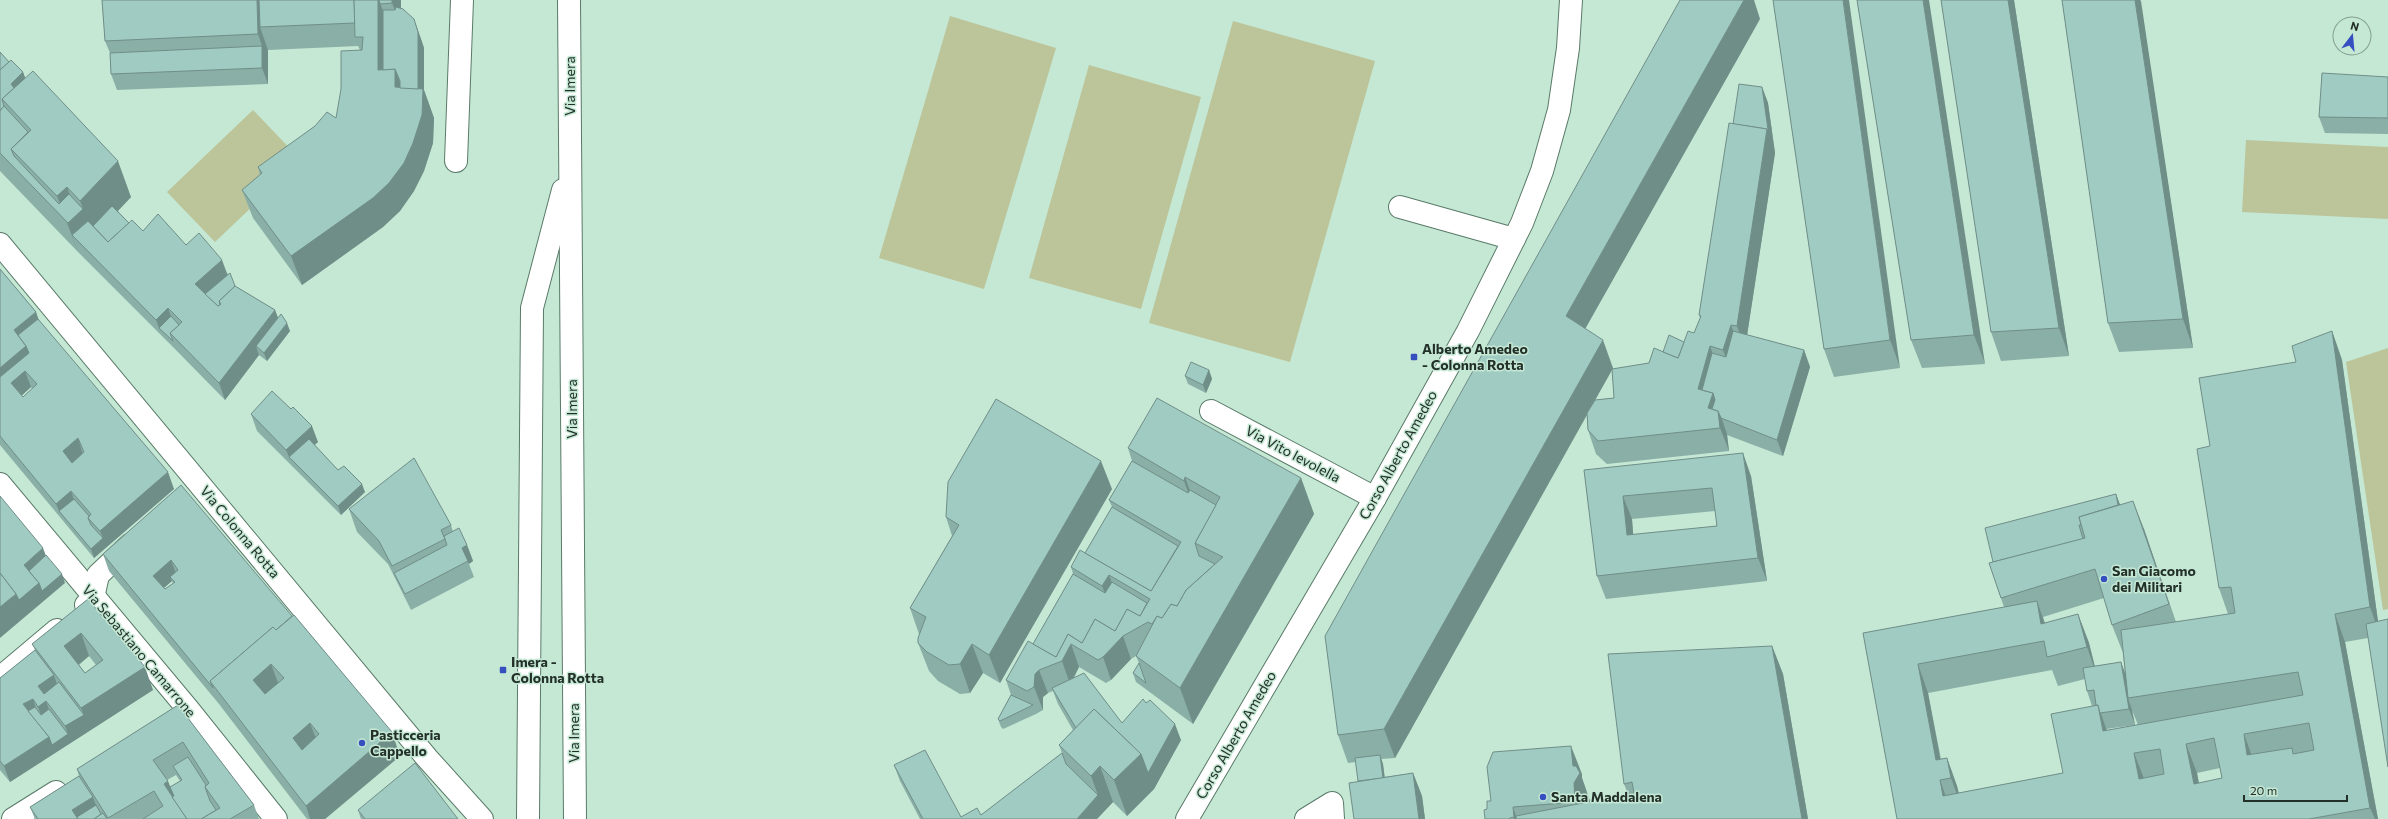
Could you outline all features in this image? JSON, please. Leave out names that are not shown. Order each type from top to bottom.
[{"type":"street","points":[[456,161],[462,0]]},
{"type":"street","name":"Via Imera","points":[[569,0],[575,819]]},
{"type":"street","name":"Corso Alberto Amedeo","points":[[1187,819],[1375,498],[1468,331],[1514,239],[1542,171],[1559,110],[1568,48],[1571,0]]},
{"type":"street","points":[[528,819],[532,308],[570,162]]},
{"type":"street","points":[[1400,207],[1514,239]]},
{"type":"street","name":"Via Colonna Rotta","points":[[1,246],[427,758],[482,819]]},
{"type":"street","name":"Via Vito Ievolella","points":[[1211,411],[1375,498]]},
{"type":"street","points":[[181,497],[198,481]]},
{"type":"street","name":"Via Sebastiano Camarrone","points":[[0,484],[93,598],[188,709],[276,819]]},
{"type":"street","points":[[0,678],[93,598],[98,575],[142,533]]},
{"type":"street","points":[[168,722],[188,709]]},
{"type":"street","points":[[410,773],[427,758]]},
{"type":"street","points":[[14,819],[74,781]]},
{"type":"street","points":[[1306,819],[1333,811]]},
{"type":"street","points":[[0,812],[5,819]]},
{"type":"green space","points":[[950,16],[1056,48],[984,289],[879,258]]},
{"type":"green space","points":[[1233,21],[1375,61],[1290,362],[1149,323]]},
{"type":"green space","points":[[1089,65],[1201,97],[1141,309],[1029,278]]},
{"type":"green space","points":[[253,110],[301,160],[215,242],[167,192]]},
{"type":"green space","points":[[2246,140],[2388,147],[2388,219],[2242,212]]},
{"type":"green space","points":[[2388,348],[2388,609],[2383,610],[2346,362]]},
{"type":"building","points":[[102,0],[257,0],[258,34],[105,41]]},
{"type":"building","points":[[259,0],[354,0],[355,23],[260,27]]},
{"type":"building","points":[[354,0],[378,0],[378,70],[395,69],[395,87],[423,89],[422,115],[413,143],[404,163],[389,183],[373,198],[291,256],[242,190],[262,173],[258,167],[315,126],[327,112],[336,118],[341,89],[341,51],[362,50],[363,37],[355,37]]},
{"type":"building","points":[[379,0],[392,0],[392,3],[380,4]]},
{"type":"building","points":[[1680,0],[1744,0],[1566,316],[1603,340],[1384,729],[1338,735],[1325,636]]},
{"type":"building","points":[[1773,0],[1843,0],[1890,340],[1824,349]]},
{"type":"building","points":[[1857,0],[1923,0],[1974,335],[1911,340]]},
{"type":"building","points":[[1941,0],[2008,0],[2059,328],[1991,332]]},
{"type":"building","points":[[2062,0],[2135,0],[2183,319],[2108,323]]},
{"type":"building","points":[[396,7],[403,9],[414,19],[418,32],[418,89],[400,88],[400,81],[395,69],[383,70],[383,10],[395,10]]},
{"type":"building","points":[[262,46],[262,68],[111,74],[110,53]]},
{"type":"building","points":[[0,52],[9,62],[0,70]]},
{"type":"building","points":[[11,60],[23,72],[11,84],[14,88],[2,99],[4,106],[0,111],[0,70]]},
{"type":"building","points":[[33,71],[118,161],[80,201],[67,187],[57,196],[11,149],[31,130],[2,99]]},
{"type":"building","points":[[2322,73],[2388,77],[2388,118],[2319,117]]},
{"type":"building","points":[[1739,84],[1762,87],[1769,136],[1767,129],[1733,124]]},
{"type":"building","points":[[4,106],[28,132],[11,149],[14,156],[59,204],[69,194],[83,209],[68,223],[0,153],[0,111]]},
{"type":"building","points":[[1729,123],[1767,129],[1737,326],[1731,325],[1723,350],[1710,346],[1698,389],[1713,393],[1708,408],[1718,411],[1720,428],[1598,441],[1588,430],[1587,413],[1595,400],[1614,398],[1612,369],[1649,363],[1654,348],[1678,358],[1688,331],[1694,333],[1701,316],[1699,315]]},
{"type":"building","points":[[112,206],[129,223],[108,242],[93,226]]},
{"type":"building","points":[[158,214],[186,245],[199,233],[222,260],[195,284],[218,306],[221,304],[219,301],[235,286],[275,310],[219,383],[170,333],[182,322],[168,308],[156,320],[72,235],[88,221],[108,242],[132,220],[143,231]]},
{"type":"building","points":[[0,269],[36,312],[14,330],[26,346],[0,368]]},
{"type":"building","points":[[230,273],[235,286],[219,301],[220,305],[218,306],[205,294]]},
{"type":"building","points":[[281,314],[287,323],[264,353],[256,346]]},
{"type":"building","points":[[171,316],[179,325],[170,333],[173,341],[159,328]]},
{"type":"building","points":[[38,319],[168,472],[100,531],[88,518],[91,514],[71,491],[56,504],[0,436],[0,377],[29,353],[18,335]],"holes":[[[25,371],[37,384],[23,397],[11,383]],[[78,438],[84,452],[72,463],[63,451]]]},
{"type":"building","points":[[1733,331],[1804,350],[1777,440],[1721,418],[1718,411],[1712,409],[1715,400],[1713,393],[1702,390],[1712,353],[1726,357]]},
{"type":"building","points":[[2332,331],[2370,607],[2335,614],[2370,808],[2309,819],[1897,819],[1863,633],[2037,601],[2041,624],[2078,614],[2087,647],[2047,657],[2044,641],[1918,664],[1936,760],[1947,758],[1951,778],[1940,780],[1943,796],[2063,773],[2051,714],[2098,705],[2103,731],[2303,695],[2298,672],[2128,698],[2121,630],[2235,613],[2231,587],[2219,588],[2197,449],[2210,446],[2199,378],[2296,362],[2292,346]],"holes":[[[2309,723],[2314,750],[2293,754],[2292,748],[2247,755],[2244,734]],[[2214,738],[2222,778],[2194,784],[2186,744]],[[2160,749],[2164,774],[2139,779],[2134,753]]]},
{"type":"building","points":[[1669,335],[1684,342],[1678,358],[1663,352]]},
{"type":"building","points":[[1191,362],[1209,370],[1203,385],[1185,376]]},
{"type":"building","points":[[272,391],[291,409],[293,407],[312,426],[286,450],[251,414]]},
{"type":"building","points":[[1157,398],[1301,478],[1180,688],[1136,656],[1157,616],[1162,618],[1171,604],[1177,606],[1186,590],[1223,557],[1195,543],[1220,497],[1185,477],[1184,481],[1128,448]]},
{"type":"building","points":[[996,399],[1101,461],[989,655],[972,644],[960,664],[949,665],[927,652],[918,643],[918,638],[926,617],[910,608],[959,525],[946,517],[948,482]]},
{"type":"building","points":[[309,439],[338,470],[344,466],[362,484],[338,506],[289,457]]},
{"type":"building","points":[[1743,453],[1758,558],[1597,576],[1584,470]],"holes":[[[1712,488],[1717,526],[1627,535],[1623,496]]]},
{"type":"building","points":[[414,458],[451,525],[441,530],[445,539],[392,566],[379,541],[349,509]]},
{"type":"building","points":[[1132,461],[1188,493],[1190,490],[1216,505],[1195,543],[1199,556],[1215,564],[1186,590],[1177,606],[1171,604],[1162,618],[1157,616],[1152,624],[1148,622],[1123,636],[1103,657],[1098,660],[1071,644],[1062,661],[1039,670],[1035,674],[1034,687],[1027,691],[1006,680],[1028,641],[1056,657],[1068,634],[1082,643],[1095,619],[1115,631],[1127,609],[1140,616],[1150,599],[1109,575],[1102,586],[1071,567],[1080,550],[1151,591],[1181,542],[1109,500]]},
{"type":"building","points":[[181,485],[292,616],[276,630],[273,627],[210,681],[213,688],[103,554]],"holes":[[[171,560],[178,570],[170,577],[175,582],[165,589],[153,576]]]},
{"type":"building","points":[[2116,494],[2118,505],[2079,517],[2081,525],[2079,525],[2083,539],[1993,562],[1985,528]]},
{"type":"building","points":[[0,496],[43,548],[24,565],[39,583],[19,600],[0,573]]},
{"type":"building","points":[[74,499],[89,516],[88,518],[91,525],[103,538],[91,549],[59,511]]},
{"type":"building","points":[[2133,501],[2169,604],[2112,625],[2095,569],[2001,598],[1989,563],[2085,538],[2079,517]]},
{"type":"building","points":[[1112,507],[1178,546],[1151,591],[1085,553]]},
{"type":"building","points":[[459,528],[467,545],[462,548],[468,561],[405,594],[394,573],[447,545],[444,536]]},
{"type":"building","points":[[46,555],[62,574],[42,591],[39,583],[29,571]]},
{"type":"building","points":[[0,573],[16,594],[0,607]]},
{"type":"building","points":[[1073,574],[1105,593],[1112,582],[1147,603],[1140,616],[1127,609],[1115,631],[1095,619],[1082,643],[1068,634],[1056,657],[1033,644]]},
{"type":"building","points":[[88,599],[145,667],[81,708],[32,644]],"holes":[[[81,633],[103,660],[85,673],[64,646]]]},
{"type":"building","points":[[294,615],[392,732],[306,806],[210,681],[273,627],[276,630]],"holes":[[[271,664],[284,678],[265,694],[253,680]],[[310,723],[319,734],[302,750],[293,738]]]},
{"type":"building","points":[[2388,619],[2388,767],[2366,624]]},
{"type":"building","points":[[1772,646],[1802,819],[1516,819],[1516,816],[1634,793],[1632,782],[1624,784],[1608,654]]},
{"type":"building","points":[[35,650],[54,675],[38,686],[44,694],[59,682],[84,715],[65,726],[46,701],[38,707],[33,699],[23,704],[49,737],[4,766],[0,761],[0,678]]},
{"type":"building","points":[[2121,662],[2129,709],[2100,713],[2098,705],[2096,705],[2094,690],[2087,691],[2083,668]]},
{"type":"building","points":[[1139,663],[1146,683],[1133,673]]},
{"type":"building","points":[[1084,673],[1122,723],[1143,699],[1146,703],[1150,700],[1175,724],[1148,773],[1141,754],[1094,709],[1076,728],[1052,688]]},
{"type":"building","points":[[1011,695],[1033,705],[1000,721],[998,719]]},
{"type":"building","points":[[178,705],[254,805],[230,819],[201,819],[220,808],[205,787],[209,783],[183,742],[153,760],[168,781],[164,784],[187,819],[143,819],[163,806],[154,791],[108,818],[77,769]]},
{"type":"building","points":[[35,707],[41,715],[49,709],[68,734],[52,745],[49,737],[28,711]]},
{"type":"building","points":[[1094,709],[1141,754],[1114,780],[1100,766],[1091,776],[1059,745]]},
{"type":"building","points":[[1571,746],[1573,766],[1576,766],[1580,773],[1574,783],[1575,802],[1513,807],[1514,817],[1509,819],[1485,819],[1484,810],[1487,809],[1487,801],[1491,801],[1487,767],[1493,752]]},
{"type":"building","points":[[925,750],[961,817],[977,808],[981,815],[1062,753],[1066,764],[1098,795],[1077,819],[923,819],[894,765]]},
{"type":"building","points":[[1380,755],[1383,778],[1358,781],[1355,758]]},
{"type":"building","points":[[188,757],[206,785],[205,787],[210,801],[216,810],[201,819],[187,819],[172,797],[174,796],[170,787],[182,780],[173,766]]},
{"type":"building","points":[[415,763],[458,819],[365,819],[358,810]]},
{"type":"building","points":[[1413,773],[1419,819],[1354,819],[1349,783]]},
{"type":"building","points":[[79,776],[93,797],[72,810],[78,819],[38,819],[30,807]]},
{"type":"building","points":[[96,805],[101,814],[94,819],[78,819],[77,817]]},
{"type":"building","points":[[103,813],[107,819],[94,819]]},
{"type":"place","name":"Alberto Amedeo - Colonna Rotta","points":[[1414,357]]},
{"type":"place","name":"San Giacomo dei Militari","points":[[2104,579]]},
{"type":"place","name":"Imera - Colonna Rotta","points":[[503,670]]},
{"type":"place","name":"Pasticceria Cappello","points":[[362,743]]},
{"type":"place","name":"Santa Maddalena","points":[[1543,797]]}]
